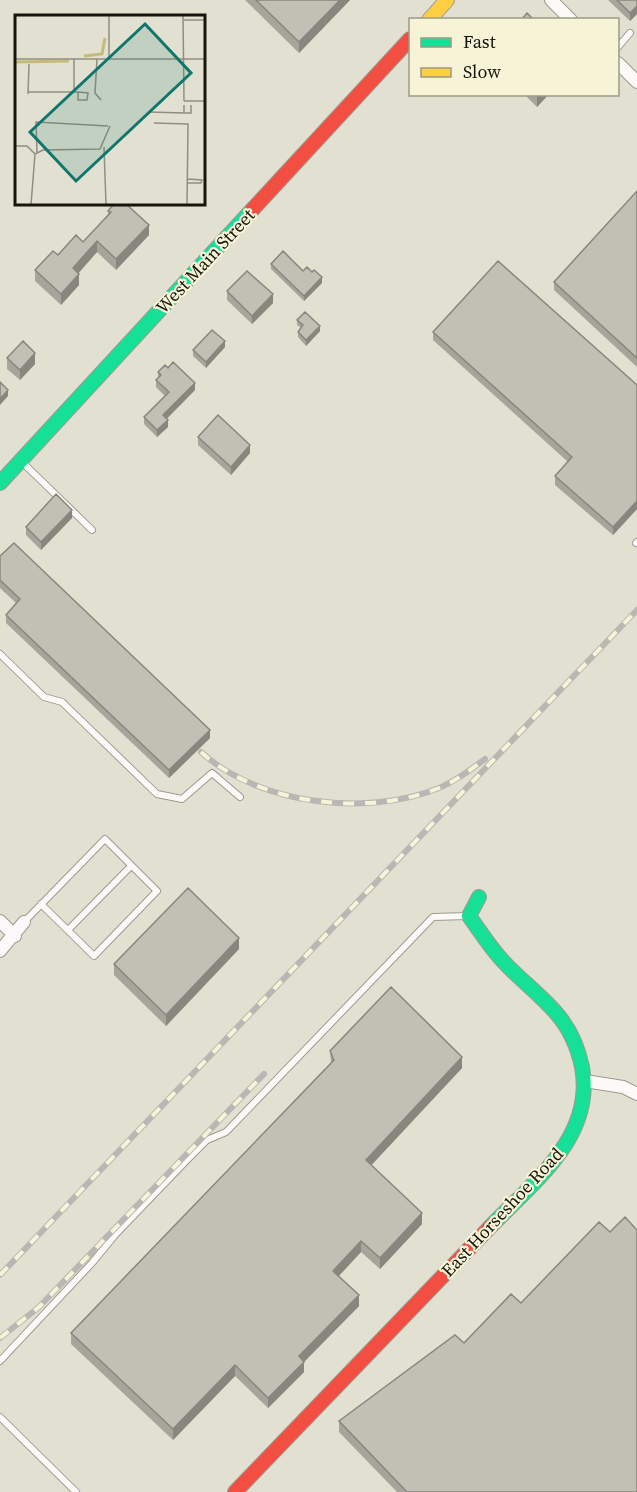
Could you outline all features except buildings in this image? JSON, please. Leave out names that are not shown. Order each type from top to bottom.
[{"type":"street","points":[[431,18],[447,0]]},
{"type":"street","points":[[551,0],[569,18]]},
{"type":"street","name":"West Main Street","points":[[3,474],[20,461],[409,41]]},
{"type":"street","points":[[619,64],[637,82]]},
{"type":"street","points":[[469,916],[479,897]]},
{"type":"street","name":"East Horseshoe Road","points":[[235,1492],[549,1166],[566,1144],[578,1120],[585,1081],[581,1059],[570,1030],[551,1006],[493,951],[469,916]]},
{"type":"street","points":[[0,921],[15,936]]},
{"type":"street","points":[[0,951],[15,936],[24,922]]},
{"type":"street","points":[[585,1081],[616,1085],[637,1094]]},
{"type":"lane","points":[[619,46],[630,33]]},
{"type":"lane","points":[[20,461],[92,530]]},
{"type":"lane","points":[[0,654],[44,697],[62,702],[157,794],[182,799],[212,773],[240,797]]},
{"type":"lane","points":[[24,922],[41,904],[105,839],[157,891],[94,956],[41,904]]},
{"type":"lane","points":[[68,930],[131,866]]},
{"type":"lane","points":[[0,1361],[188,1159],[207,1140],[226,1132],[433,917],[469,916]]},
{"type":"lane","points":[[0,1417],[76,1492]]},
{"type":"railway","points":[[0,1275],[637,610]]},
{"type":"railway","points":[[201,752],[225,770],[253,784],[315,801],[347,803],[380,802],[410,797],[439,788],[457,779],[485,759]]},
{"type":"railway","points":[[0,1338],[39,1307],[264,1074]]},
{"type":"traffic: fast","points":[[0,483],[252,210]]},
{"type":"traffic: fast","points":[[479,897],[469,916],[497,955],[557,1014],[566,1026],[582,1067],[584,1092],[579,1115],[558,1156],[491,1226]]},
{"type":"traffic: slow","points":[[431,18],[447,0]]},
{"type":"traffic: jam","points":[[252,210],[409,40]]},
{"type":"traffic: jam","points":[[235,1492],[491,1226]]}]
